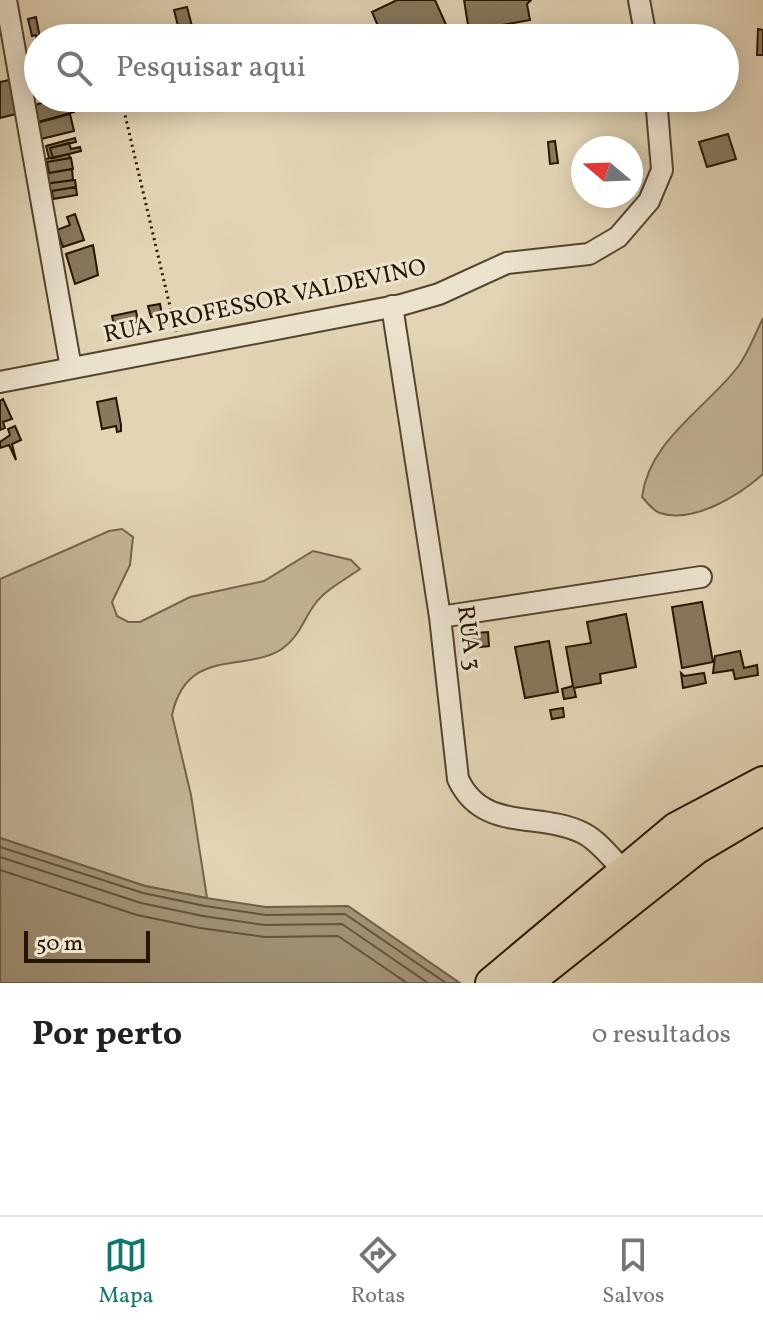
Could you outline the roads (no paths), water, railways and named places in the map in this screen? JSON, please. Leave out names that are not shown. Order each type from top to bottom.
[{"type":"main road","points":[[527,983],[593,913],[624,871],[676,828],[763,782]]},
{"type":"main road","points":[[491,983],[593,913],[763,809]]},
{"type":"street","points":[[6,0],[24,102]]},
{"type":"street","points":[[639,0],[643,24]]},
{"type":"street","points":[[26,112],[71,368]]},
{"type":"street","name":"RUA PROFESSOR VALDEVINO","points":[[0,382],[392,306],[439,294],[507,263],[589,254],[618,237],[649,201],[662,170],[657,112]]},
{"type":"street","name":"RUA 3","points":[[392,306],[440,617],[458,779],[465,794],[490,814],[585,834],[624,871]]},
{"type":"street","points":[[440,617],[701,577]]},
{"type":"water","points":[[0,838],[145,886],[206,898],[266,907],[348,906],[460,983],[0,983]]}]
